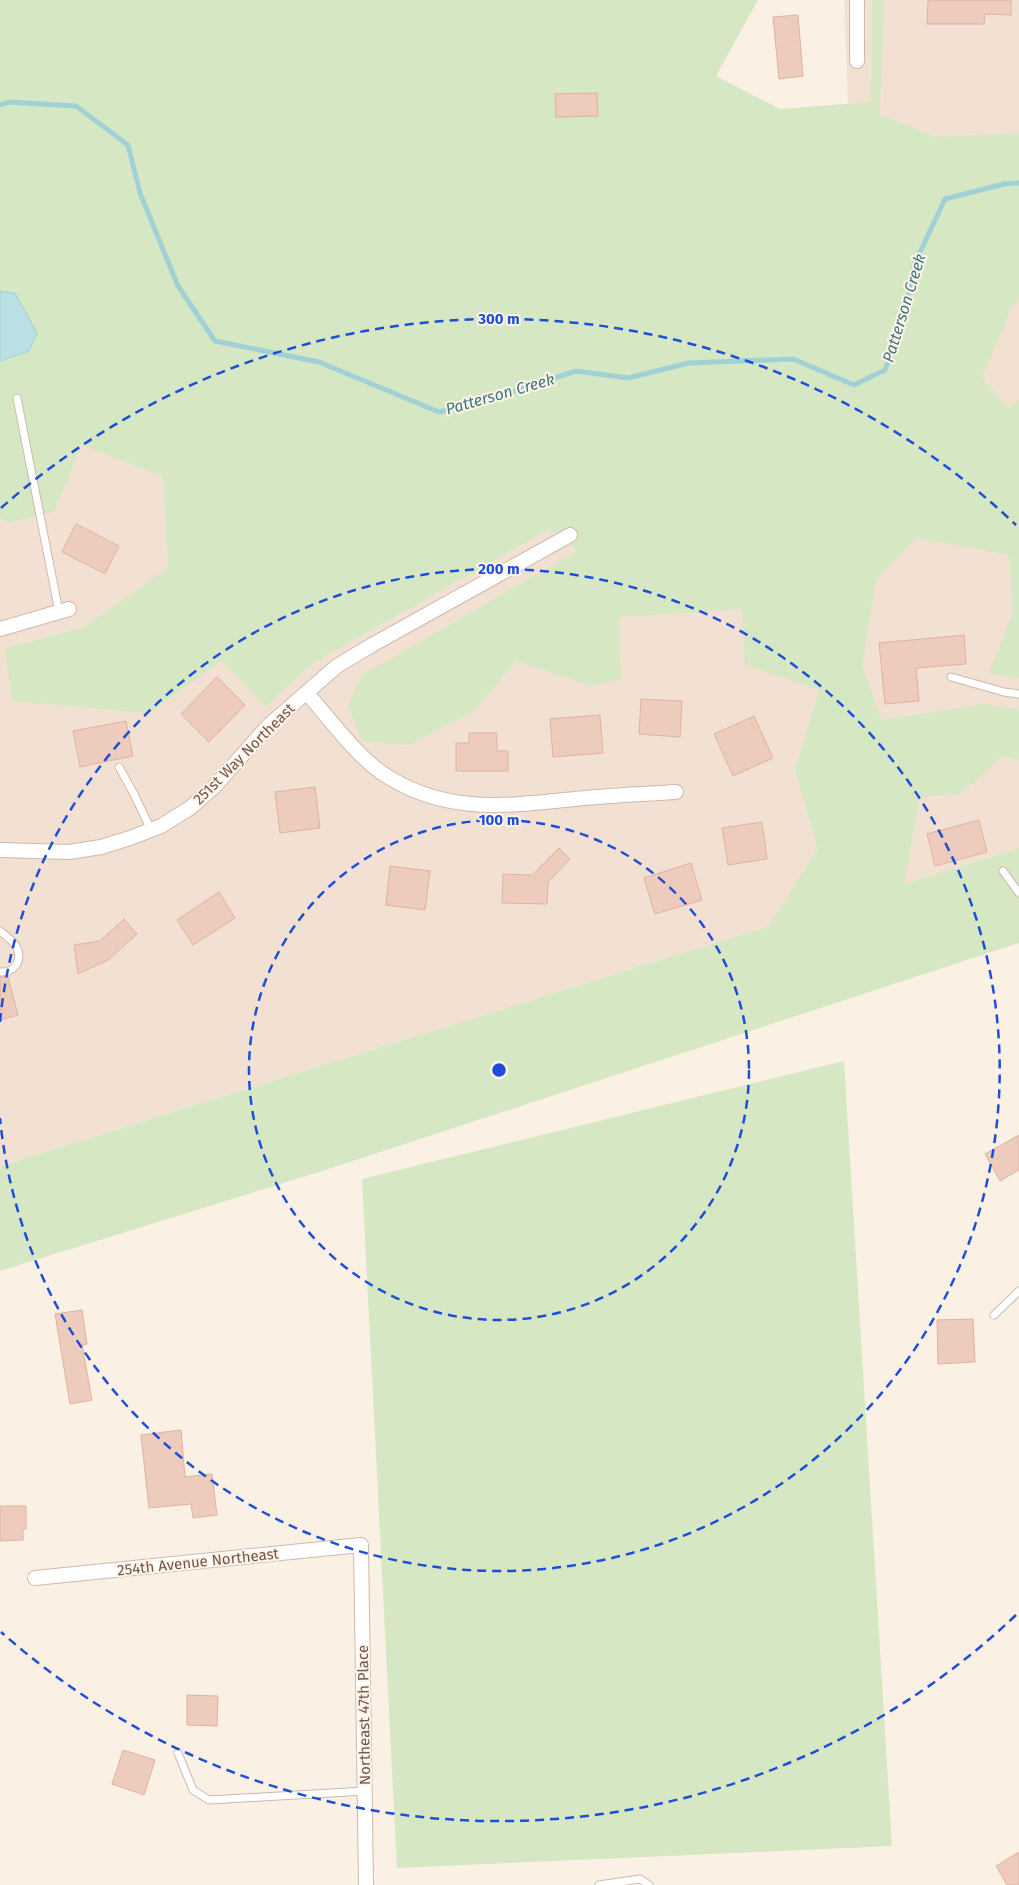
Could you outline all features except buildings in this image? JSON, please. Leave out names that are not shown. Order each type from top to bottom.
[{"type":"street","points":[[857,0],[857,61]]},
{"type":"street","name":"251st Way Northeast","points":[[0,850],[69,852],[100,847],[151,830],[168,821],[214,787],[269,725],[337,666],[570,535]]},
{"type":"street","points":[[0,630],[64,610]]},
{"type":"street","points":[[307,693],[362,755],[381,773],[414,791],[455,803],[490,806],[676,792]]},
{"type":"street","name":"254th Avenue Northeast","points":[[35,1578],[361,1545]]},
{"type":"street","name":"Northeast 47th Place","points":[[361,1545],[366,1885]]},
{"type":"lane","points":[[17,398],[64,610]]},
{"type":"lane","points":[[951,677],[1004,692],[1019,694]]},
{"type":"lane","points":[[118,767],[134,794],[151,830]]},
{"type":"lane","points":[[1004,871],[1019,893]]},
{"type":"lane","points":[[0,931],[11,939],[17,948],[19,958],[16,966],[7,972],[0,972]]},
{"type":"lane","points":[[994,1315],[1019,1290]]},
{"type":"lane","points":[[178,1753],[193,1790],[209,1800],[365,1791]]},
{"type":"lane","points":[[599,1885],[640,1879],[649,1885]]},
{"type":"shaded area","points":[[844,0],[1019,0],[1019,848],[0,1166],[0,518],[8,523],[54,512],[80,444],[163,477],[168,569],[84,627],[5,648],[150,713],[222,661],[265,706],[314,663],[550,529],[854,184],[848,104]]},
{"type":"green space","points":[[0,0],[758,0],[716,76],[780,109],[871,102],[872,0],[884,0],[880,114],[936,137],[1019,133],[1019,300],[1011,308],[982,378],[1009,408],[1019,400],[1019,678],[989,673],[1013,613],[1009,555],[917,538],[876,580],[862,666],[882,720],[983,704],[1019,709],[1019,760],[1003,756],[960,794],[920,797],[904,884],[1019,848],[1019,943],[316,1173],[0,1271],[0,1166],[769,926],[818,848],[795,771],[819,690],[745,665],[742,609],[619,617],[621,679],[592,686],[516,661],[473,712],[408,745],[362,741],[348,705],[361,676],[577,551],[550,529],[314,663],[265,707],[222,661],[150,713],[12,701],[5,648],[84,627],[168,568],[163,477],[81,445],[54,512],[8,523],[0,518]]},
{"type":"green space","points":[[844,1061],[892,1846],[397,1868],[362,1179]]},
{"type":"water","points":[[0,291],[15,293],[37,333],[29,351],[0,361]]},
{"type":"waterway","name":"Patterson Creek","points":[[0,105],[9,102],[76,106],[128,145],[140,193],[178,286],[215,341],[319,362],[439,412],[481,402],[576,371],[628,378],[689,363],[793,359],[854,385],[885,370],[903,319],[915,263],[945,199],[1004,184],[1019,183]]}]
